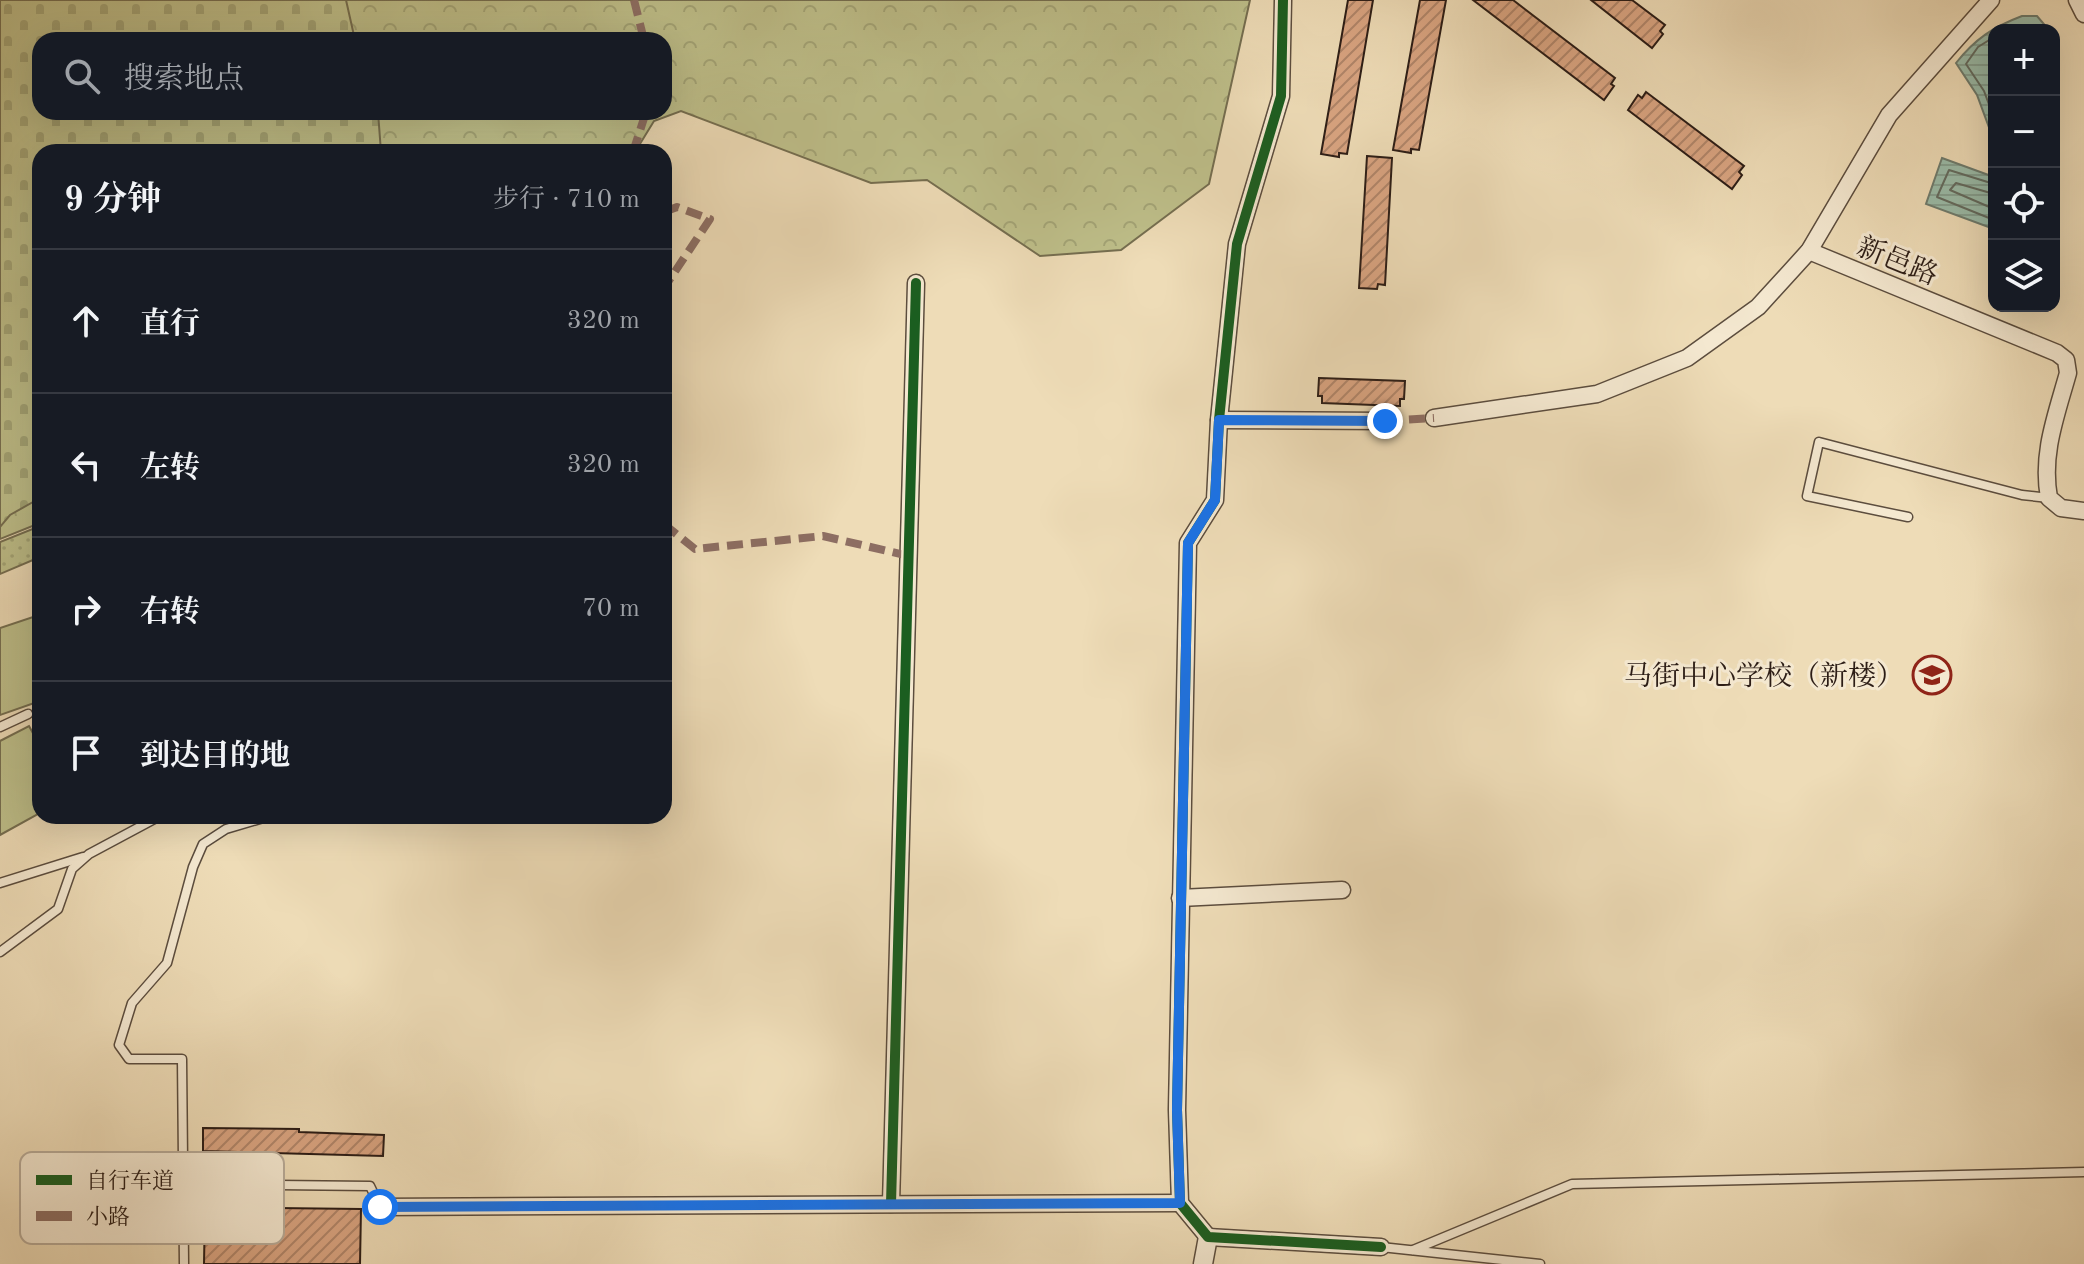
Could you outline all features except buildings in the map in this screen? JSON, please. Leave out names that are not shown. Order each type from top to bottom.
[{"type":"street","points":[[1283,0],[1281,96],[1237,244],[1219,420],[1215,500],[1188,543],[1177,1110],[1180,1203],[1208,1237],[1381,1247]]},
{"type":"street","points":[[1434,418],[1597,394],[1687,358],[1758,307],[1809,251],[1889,115],[1991,0]]},
{"type":"street","points":[[2077,0],[2084,14]]},
{"type":"street","name":"新邑路","points":[[1809,251],[2057,353],[2066,360],[2068,373],[2045,458],[2049,498]]},
{"type":"street","points":[[891,1204],[916,283]]},
{"type":"street","points":[[1219,420],[1385,421]]},
{"type":"street","points":[[2049,498],[2061,508],[2084,511]]},
{"type":"street","points":[[1180,898],[1342,890]]},
{"type":"street","points":[[380,1207],[1180,1203]]},
{"type":"street","points":[[1203,1264],[1208,1237]]},
{"type":"lane","points":[[1908,517],[1807,496],[1819,442],[2022,495],[2049,498]]},
{"type":"lane","points":[[0,727],[28,714]]},
{"type":"lane","points":[[0,883],[87,856],[145,824]]},
{"type":"lane","points":[[183,1152],[182,1059],[129,1059],[119,1045],[121,1030],[132,1003],[167,963],[193,867],[203,844],[226,829],[243,824]]},
{"type":"lane","points":[[0,952],[58,909],[72,869],[87,856]]},
{"type":"lane","points":[[1413,1250],[1572,1184],[2084,1172]]},
{"type":"lane","points":[[284,1185],[370,1186],[380,1207]]},
{"type":"lane","points":[[1381,1247],[1540,1264]]},
{"type":"green space","points":[[0,0],[1250,0],[1209,184],[1121,250],[1040,256],[927,180],[871,183],[681,111],[672,114],[672,32],[32,32],[32,120],[657,120],[640,144],[32,144],[32,526],[0,539]]},
{"type":"green space","points":[[0,0],[346,0],[353,32],[32,32],[32,120],[379,120],[380,144],[32,144],[32,503],[10,515],[0,527]]},
{"type":"green space","points":[[32,529],[32,560],[0,574],[0,542]]},
{"type":"green space","points":[[32,617],[32,704],[0,715],[0,628]]},
{"type":"green space","points":[[29,726],[32,731],[32,817],[0,835],[0,741]]},
{"type":"water","points":[[2022,16],[2037,16],[2044,24],[2004,24]]},
{"type":"water","points":[[1988,33],[1988,125],[1977,95],[1956,63]]},
{"type":"water","points":[[1942,158],[1988,175],[1988,227],[1926,204]]},
{"type":"marked path","points":[[634,0],[642,32]]},
{"type":"marked path","points":[[636,144],[643,120]]},
{"type":"marked path","points":[[672,209],[677,207],[710,219],[672,276]]},
{"type":"marked path","points":[[1385,421],[1434,418]]},
{"type":"marked path","points":[[672,530],[695,549],[823,536],[909,556]]},
{"type":"cycle path","points":[[1283,0],[1281,96],[1237,244],[1219,420],[1215,500],[1188,543],[1177,1110],[1180,1203],[1208,1237],[1381,1247]]},
{"type":"cycle path","points":[[891,1204],[916,283]]},
{"type":"place","name":"马街中心学校（新楼）","points":[[1932,675]]},
{"type":"route","points":[[380,1207],[1180,1203],[1177,1110],[1188,543],[1215,500],[1219,420],[1385,421]]}]
